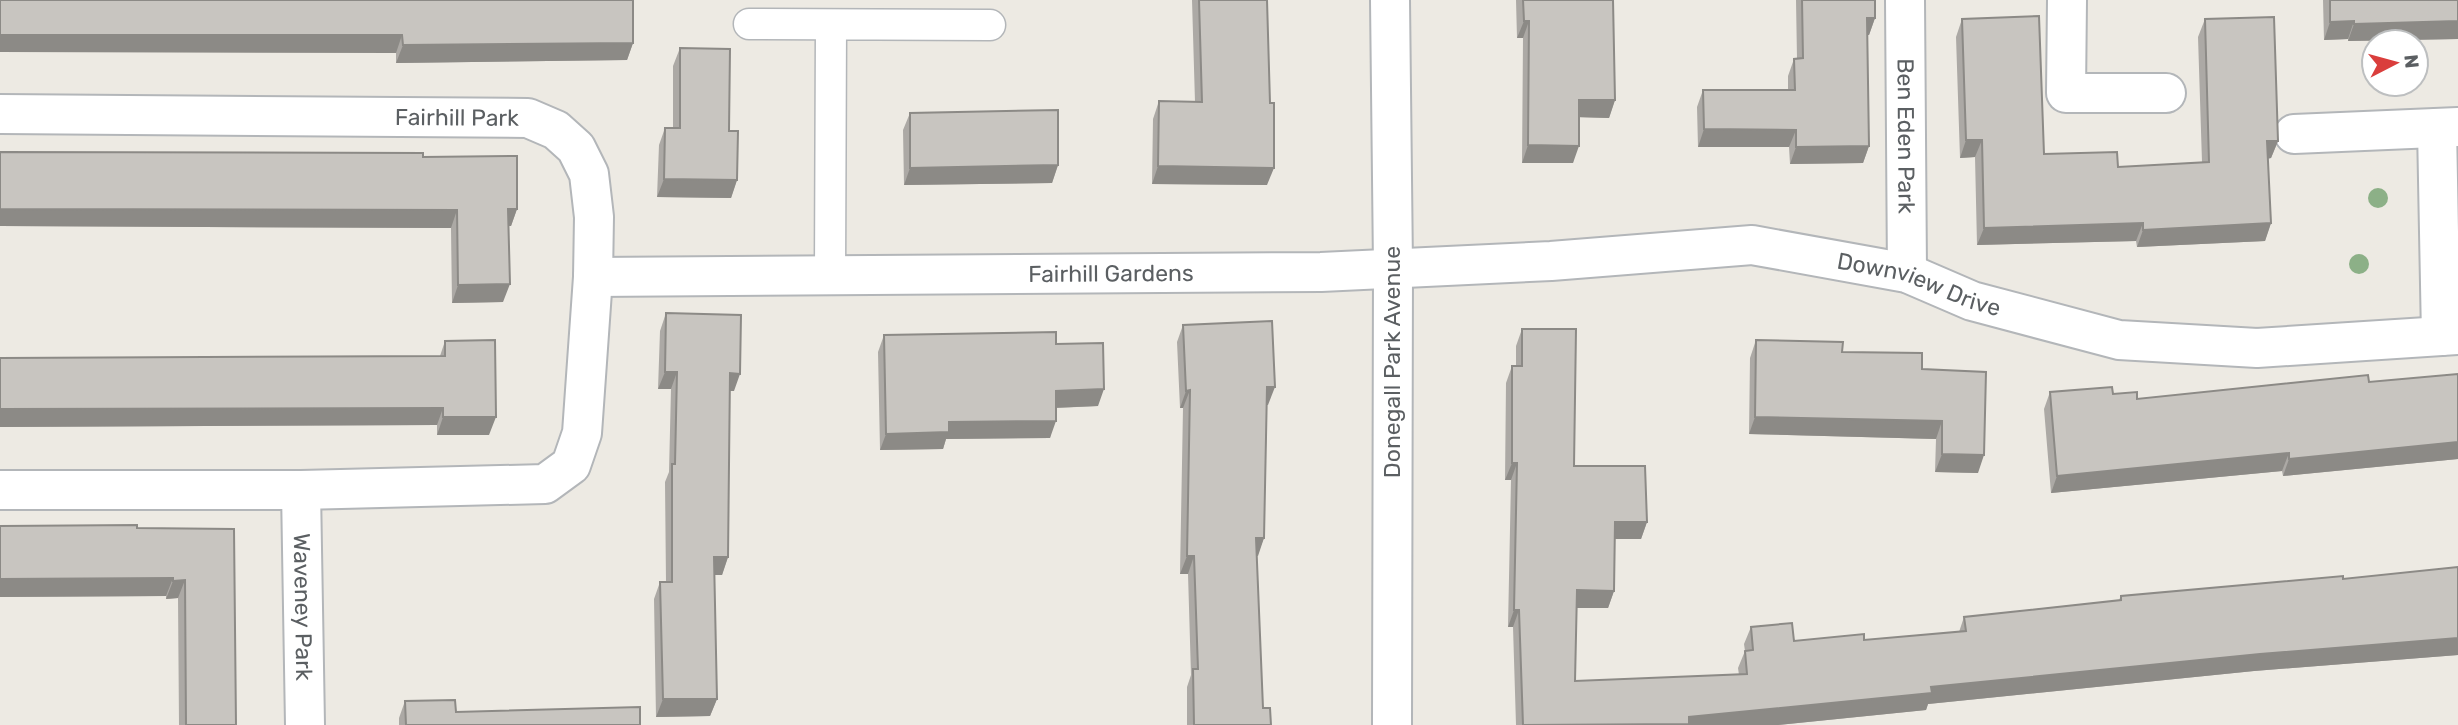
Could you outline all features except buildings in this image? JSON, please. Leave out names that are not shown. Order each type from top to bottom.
[{"type":"street","name":"Donegall Park Avenue","points":[[1390,0],[1392,725]]},
{"type":"street","name":"Ben Eden Park","points":[[1905,0],[1907,273]]},
{"type":"street","points":[[2067,0],[2066,93],[2166,93]]},
{"type":"street","name":"Fairhill Park","points":[[0,114],[528,118],[556,130],[576,148],[589,174],[594,218],[593,277],[582,433],[570,465],[545,484],[302,490],[0,490]]},
{"type":"street","name":"Downview Drive","points":[[1392,267],[1451,267],[1752,245],[1907,273],[1972,301],[2119,340],[2257,348],[2449,336],[2448,128]]},
{"type":"street","points":[[2294,134],[2448,128]]},
{"type":"street","name":"Fairhill Gardens","points":[[830,275],[1321,272],[1392,267]]},
{"type":"street","points":[[593,277],[830,275]]},
{"type":"street","name":"Waveney Park","points":[[302,490],[305,725]]},
{"type":"lane","points":[[749,24],[990,25]]},
{"type":"lane","points":[[830,275],[831,25]]}]
